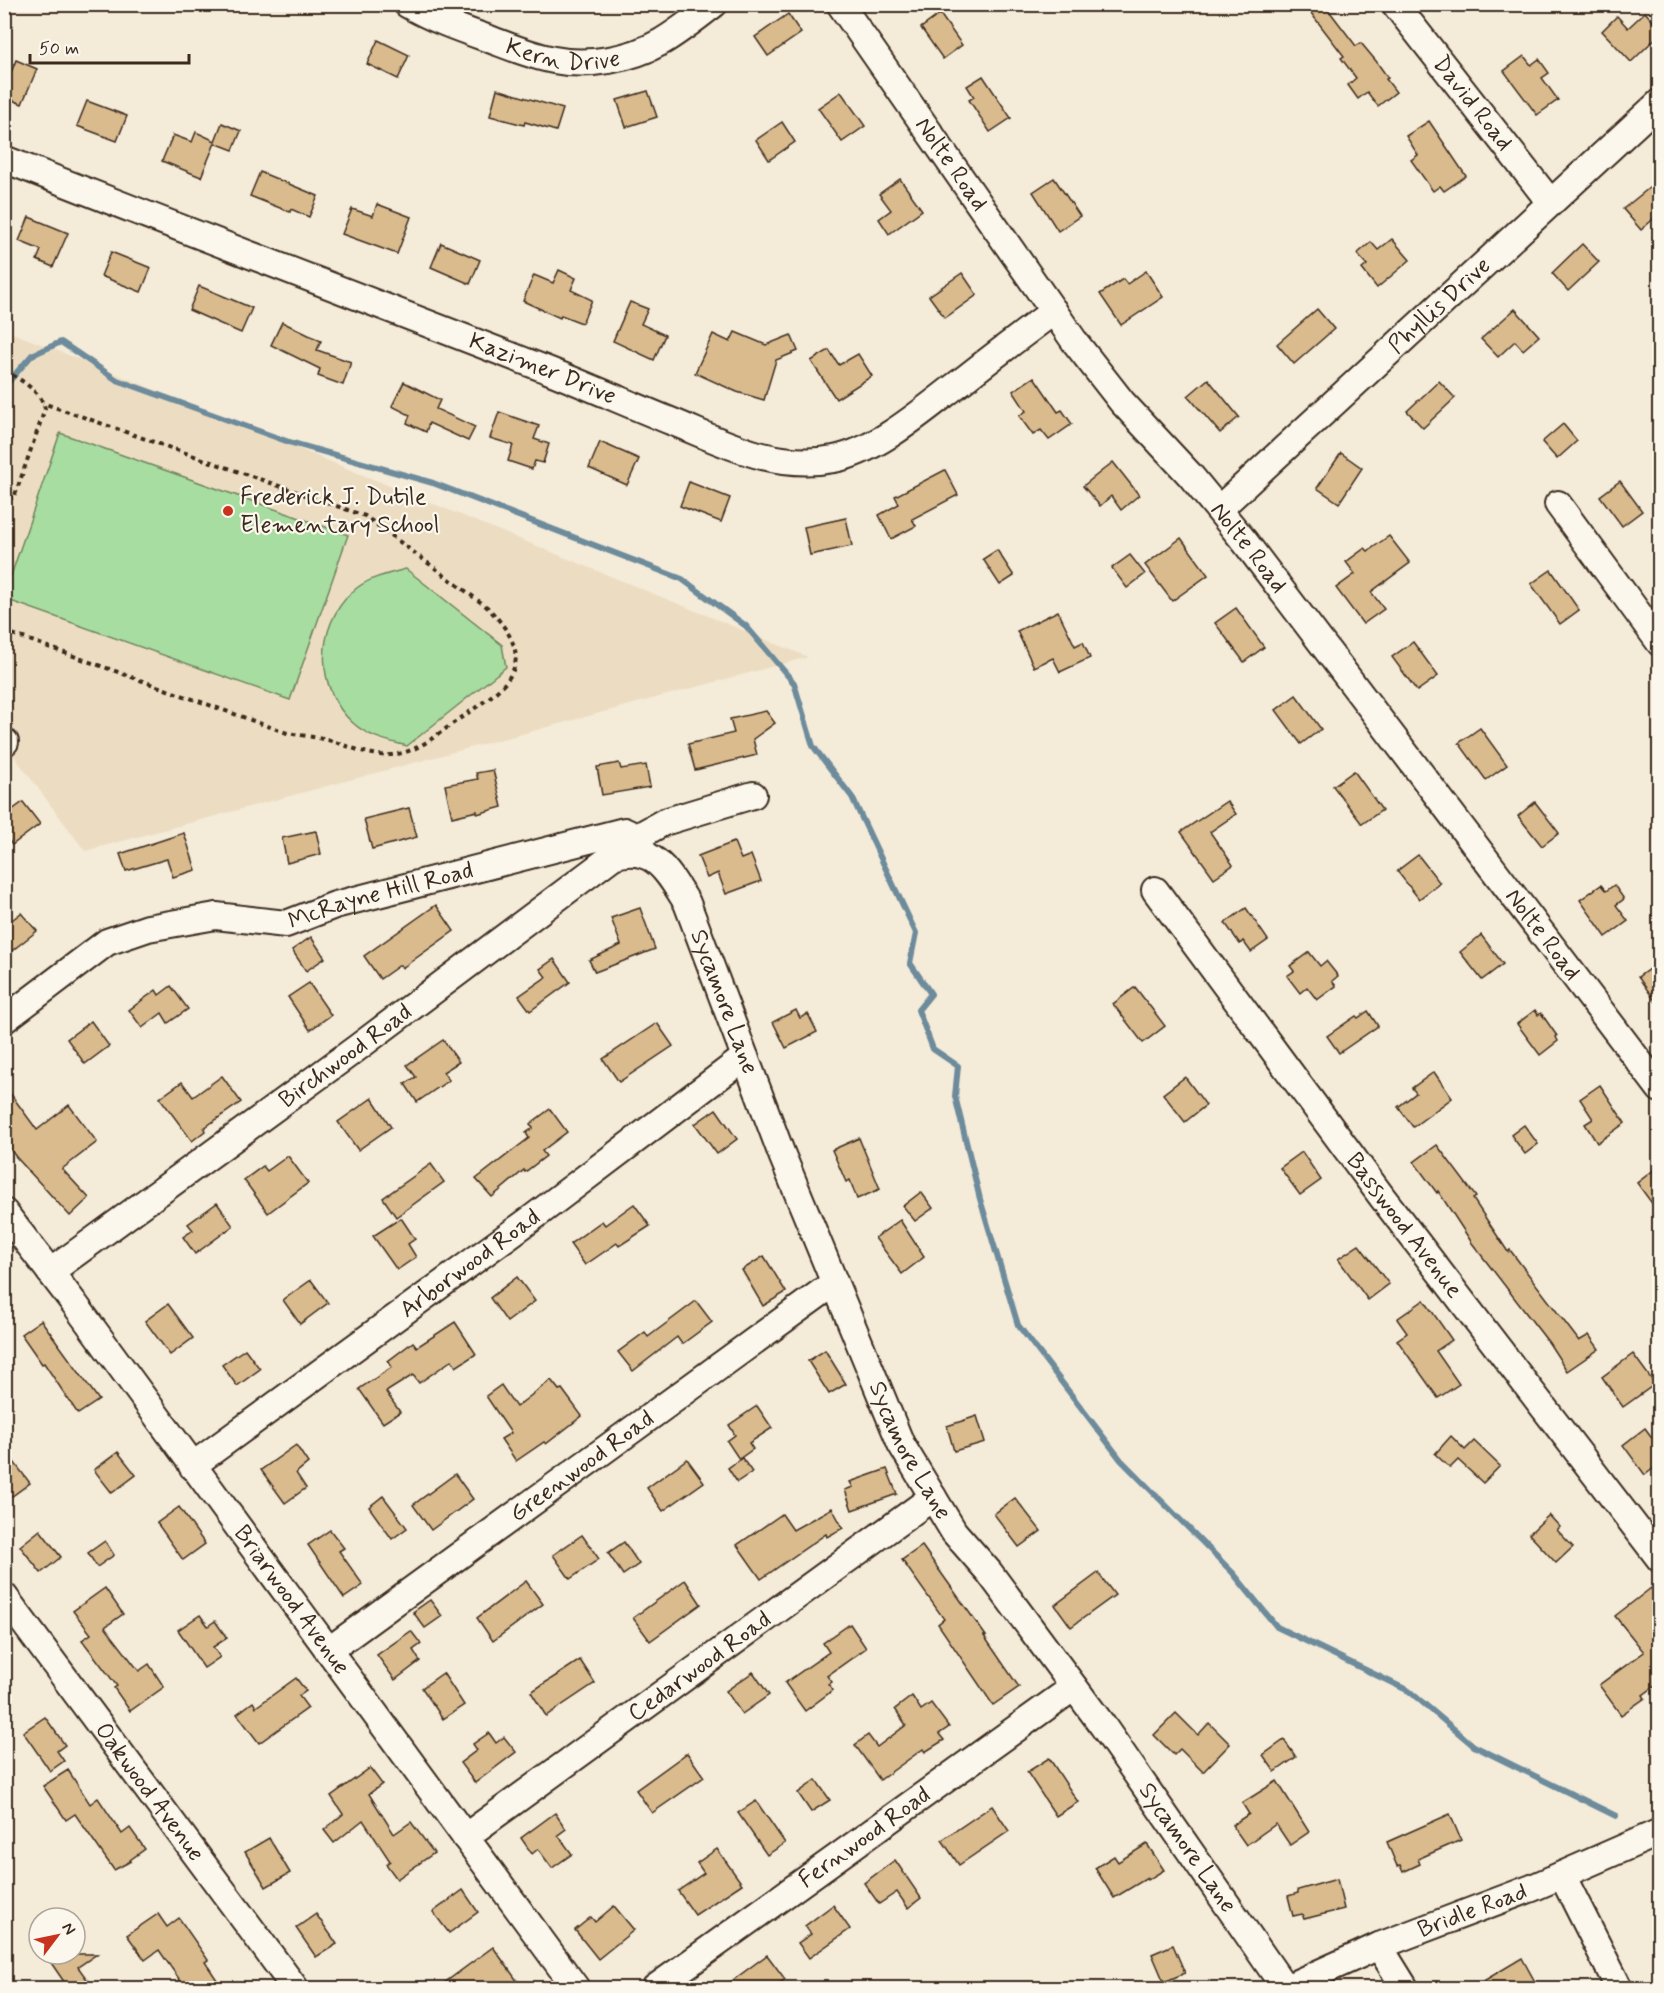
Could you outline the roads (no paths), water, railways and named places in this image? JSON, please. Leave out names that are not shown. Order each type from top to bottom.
[{"type":"street","name":"Kern Drive","points":[[407,4],[469,32],[527,53],[557,61],[580,62],[612,58],[648,48],[675,33],[714,4]]},
{"type":"street","name":"Nolte Road","points":[[840,4],[1075,342],[1122,402],[1219,509],[1549,941],[1659,1089]]},
{"type":"street","name":"David Road","points":[[1395,4],[1550,202]]},
{"type":"street","name":"Phyllis Drive","points":[[1219,509],[1659,102]]},
{"type":"street","name":"Kazimer Drive","points":[[4,159],[548,370],[726,445],[774,460],[804,462],[826,460],[846,456],[870,446],[920,413],[1054,310]]},
{"type":"street","points":[[1558,504],[1659,643]]},
{"type":"street","points":[[641,846],[664,822],[753,795]]},
{"type":"street","name":"McRayne Hill Road","points":[[4,1020],[107,942],[148,928],[216,916],[286,924],[335,905],[624,831],[641,846]]},
{"type":"street","name":"Sycamore Lane","points":[[641,846],[665,868],[687,903],[782,1155],[901,1444],[954,1532],[988,1572],[1074,1687],[1285,1989]]},
{"type":"street","name":"Birchwood Road","points":[[50,1272],[357,1048],[613,856],[641,846]]},
{"type":"street","name":"Basswood Avenue","points":[[1155,890],[1382,1197],[1659,1559]]},
{"type":"street","name":"Arborwood Road","points":[[192,1466],[531,1219],[745,1058]]},
{"type":"street","name":"Briarwood Avenue","points":[[4,1212],[576,1989]]},
{"type":"street","name":"Greenwood Road","points":[[328,1652],[834,1282]]},
{"type":"street","name":"Cedarwood Road","points":[[465,1837],[933,1497]]},
{"type":"street","name":"Oakwood Avenue","points":[[4,1596],[295,1989]]},
{"type":"street","name":"Fernwood Road","points":[[655,1989],[1074,1687]]},
{"type":"street","name":"Bridle Road","points":[[1285,1989],[1380,1947],[1532,1888],[1659,1832]]},
{"type":"street","points":[[1562,1875],[1619,1989]]},
{"type":"street","points":[[1380,1947],[1405,1989]]},
{"type":"waterway","points":[[4,387],[32,355],[61,342],[117,380],[289,442],[433,483],[682,579],[746,626],[794,683],[813,746],[852,797],[916,933],[910,963],[931,994],[918,1010],[933,1049],[958,1066],[955,1096],[980,1199],[1018,1325],[1121,1460],[1233,1573],[1277,1627],[1409,1691],[1474,1746],[1616,1816]]},
{"type":"place","name":"Frederick J. Dutile Elementary School","points":[[228,511]]}]
